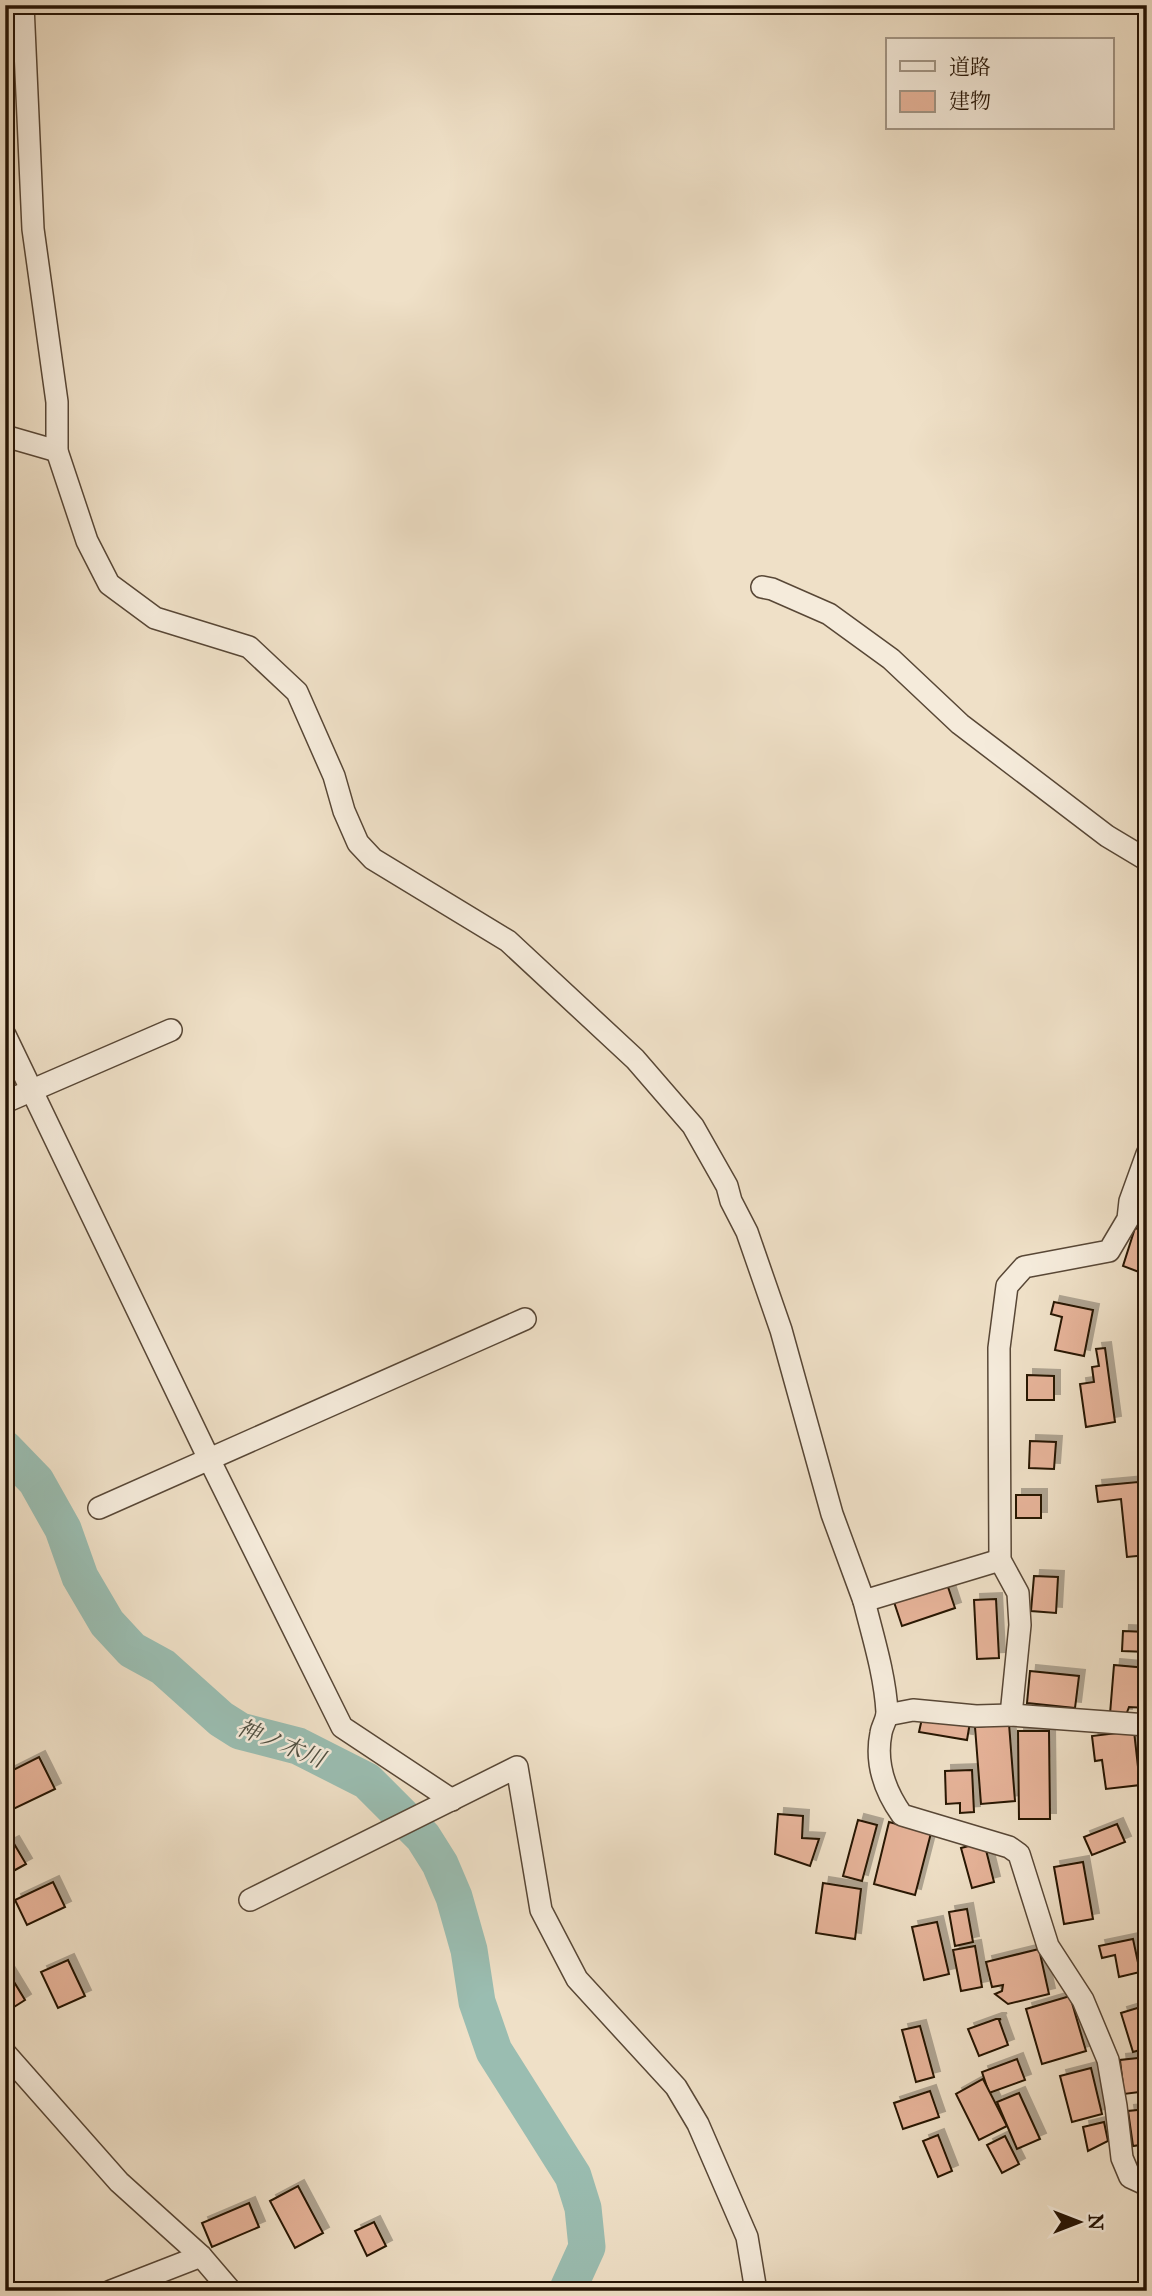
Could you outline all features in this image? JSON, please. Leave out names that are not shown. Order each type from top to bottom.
[{"type":"street","points":[[23,5],[33,229],[57,402],[57,451],[87,541],[109,584],[155,618],[249,647],[272,667],[297,692],[334,776],[344,811],[358,843],[373,859],[508,942],[635,1059],[693,1126],[727,1186],[731,1201],[747,1232],[781,1331],[832,1514],[864,1601],[878,1654],[887,1716],[881,1731],[879,1749],[882,1779],[902,1815],[1009,1847],[1019,1854],[1048,1946],[1083,2000],[1108,2060],[1122,2158],[1130,2177],[1147,2182]]},
{"type":"street","points":[[5,436],[57,451]]},
{"type":"street","points":[[762,587],[829,614],[891,659],[960,724],[1107,836],[1147,860]]},
{"type":"street","points":[[5,1102],[171,1030]]},
{"type":"street","points":[[5,1035],[209,1459],[342,1727],[452,1800]]},
{"type":"street","points":[[1011,1715],[1020,1625],[1018,1593],[1000,1560],[999,1348],[1007,1286],[1024,1267],[1109,1251],[1128,1219],[1130,1201],[1147,1154]]},
{"type":"street","points":[[99,1508],[525,1319]]},
{"type":"street","points":[[864,1601],[1000,1560]]},
{"type":"street","points":[[887,1716],[914,1710],[1147,1725]]},
{"type":"street","points":[[250,1900],[517,1767],[541,1910],[577,1979],[676,2087],[698,2124],[747,2237],[757,2291]]},
{"type":"street","points":[[5,2053],[119,2182],[201,2256],[231,2291]]},
{"type":"street","points":[[111,2291],[201,2256]]},
{"type":"building","points":[[1135,1228],[1147,1232],[1147,1275],[1123,1266]]},
{"type":"building","points":[[1054,1302],[1093,1310],[1084,1356],[1055,1350],[1062,1317],[1051,1314]]},
{"type":"building","points":[[1105,1348],[1115,1422],[1086,1427],[1080,1384],[1094,1382],[1092,1367],[1099,1366],[1096,1349]]},
{"type":"building","points":[[1027,1375],[1054,1376],[1054,1400],[1027,1400]]},
{"type":"building","points":[[1030,1441],[1056,1442],[1054,1469],[1029,1468]]},
{"type":"building","points":[[1138,1482],[1140,1501],[1147,1500],[1147,1555],[1127,1557],[1121,1499],[1098,1502],[1096,1486]]},
{"type":"building","points":[[1016,1495],[1041,1495],[1041,1518],[1016,1518]]},
{"type":"building","points":[[1034,1576],[1058,1577],[1056,1613],[1031,1611]]},
{"type":"building","points":[[947,1584],[955,1608],[902,1626],[894,1602]]},
{"type":"building","points":[[996,1599],[999,1658],[977,1659],[974,1600]]},
{"type":"building","points":[[1123,1631],[1147,1632],[1147,1652],[1122,1651]]},
{"type":"building","points":[[1114,1665],[1147,1668],[1147,1708],[1129,1707],[1126,1715],[1110,1714]]},
{"type":"building","points":[[1030,1671],[1079,1676],[1075,1708],[1027,1703]]},
{"type":"building","points":[[923,1714],[970,1722],[967,1740],[919,1732]]},
{"type":"building","points":[[1009,1724],[1015,1801],[981,1804],[975,1727]]},
{"type":"building","points":[[1018,1731],[1049,1731],[1050,1819],[1019,1819]]},
{"type":"building","points":[[1134,1731],[1140,1785],[1106,1789],[1102,1760],[1095,1761],[1092,1736]]},
{"type":"building","points":[[39,1757],[55,1789],[5,1813],[5,1774]]},
{"type":"building","points":[[972,1770],[974,1812],[960,1813],[960,1803],[946,1804],[945,1771]]},
{"type":"building","points":[[778,1814],[803,1816],[802,1838],[819,1839],[810,1866],[775,1854]]},
{"type":"building","points":[[858,1820],[877,1825],[862,1881],[843,1876]]},
{"type":"building","points":[[889,1822],[931,1833],[915,1895],[874,1884]]},
{"type":"building","points":[[1117,1824],[1125,1842],[1092,1855],[1084,1837]]},
{"type":"building","points":[[13,1842],[26,1864],[6,1875],[5,1846]]},
{"type":"building","points":[[984,1842],[994,1882],[972,1888],[961,1848]]},
{"type":"building","points":[[1083,1862],[1093,1919],[1064,1924],[1054,1867]]},
{"type":"building","points":[[53,1882],[65,1907],[27,1925],[15,1900]]},
{"type":"building","points":[[823,1883],[861,1889],[855,1939],[816,1933]]},
{"type":"building","points":[[967,1909],[973,1942],[955,1946],[949,1912]]},
{"type":"building","points":[[937,1922],[949,1974],[924,1980],[912,1927]]},
{"type":"building","points":[[1133,1939],[1140,1972],[1119,1977],[1115,1955],[1102,1958],[1099,1946]]},
{"type":"building","points":[[975,1946],[982,1987],[961,1991],[953,1950]]},
{"type":"building","points":[[1039,1949],[1049,1994],[1008,2004],[995,1994],[1002,1991],[1003,1985],[992,1987],[986,1962]]},
{"type":"building","points":[[68,1960],[85,1996],[58,2008],[41,1972]]},
{"type":"building","points":[[8,1972],[25,2000],[6,2012],[5,1973]]},
{"type":"building","points":[[1070,1996],[1086,2051],[1042,2064],[1026,2009]]},
{"type":"building","points":[[1147,2005],[1147,2048],[1133,2052],[1121,2013]]},
{"type":"building","points":[[1001,2019],[999,2020],[1008,2045],[979,2056],[968,2029]]},
{"type":"building","points":[[920,2026],[934,2077],[916,2082],[902,2030]]},
{"type":"building","points":[[1147,2057],[1147,2091],[1124,2094],[1120,2060]]},
{"type":"building","points":[[1017,2059],[1025,2080],[989,2093],[982,2072]]},
{"type":"building","points":[[1091,2068],[1102,2114],[1072,2122],[1060,2076]]},
{"type":"building","points":[[983,2079],[1007,2126],[979,2140],[956,2094]]},
{"type":"building","points":[[930,2091],[939,2117],[903,2129],[894,2103]]},
{"type":"building","points":[[1019,2093],[1040,2139],[1017,2149],[997,2102]]},
{"type":"building","points":[[1147,2109],[1147,2144],[1133,2146],[1128,2111]]},
{"type":"building","points":[[1104,2122],[1108,2141],[1088,2151],[1083,2127]]},
{"type":"building","points":[[938,2135],[952,2171],[938,2177],[923,2141]]},
{"type":"building","points":[[1005,2136],[1019,2164],[1002,2173],[987,2145]]},
{"type":"building","points":[[298,2186],[323,2233],[295,2248],[270,2201]]},
{"type":"building","points":[[249,2203],[259,2227],[212,2247],[202,2223]]},
{"type":"building","points":[[374,2222],[386,2246],[367,2256],[355,2231]]},
{"type":"waterway","name":"神ノ木川","points":[[5,1449],[36,1481],[63,1529],[80,1577],[107,1623],[132,1650],[163,1667],[221,1719],[240,1731],[298,1746],[367,1781],[423,1837],[440,1864],[454,1897],[469,1950],[477,2002],[494,2051],[573,2176],[583,2208],[587,2247],[567,2291]]}]
